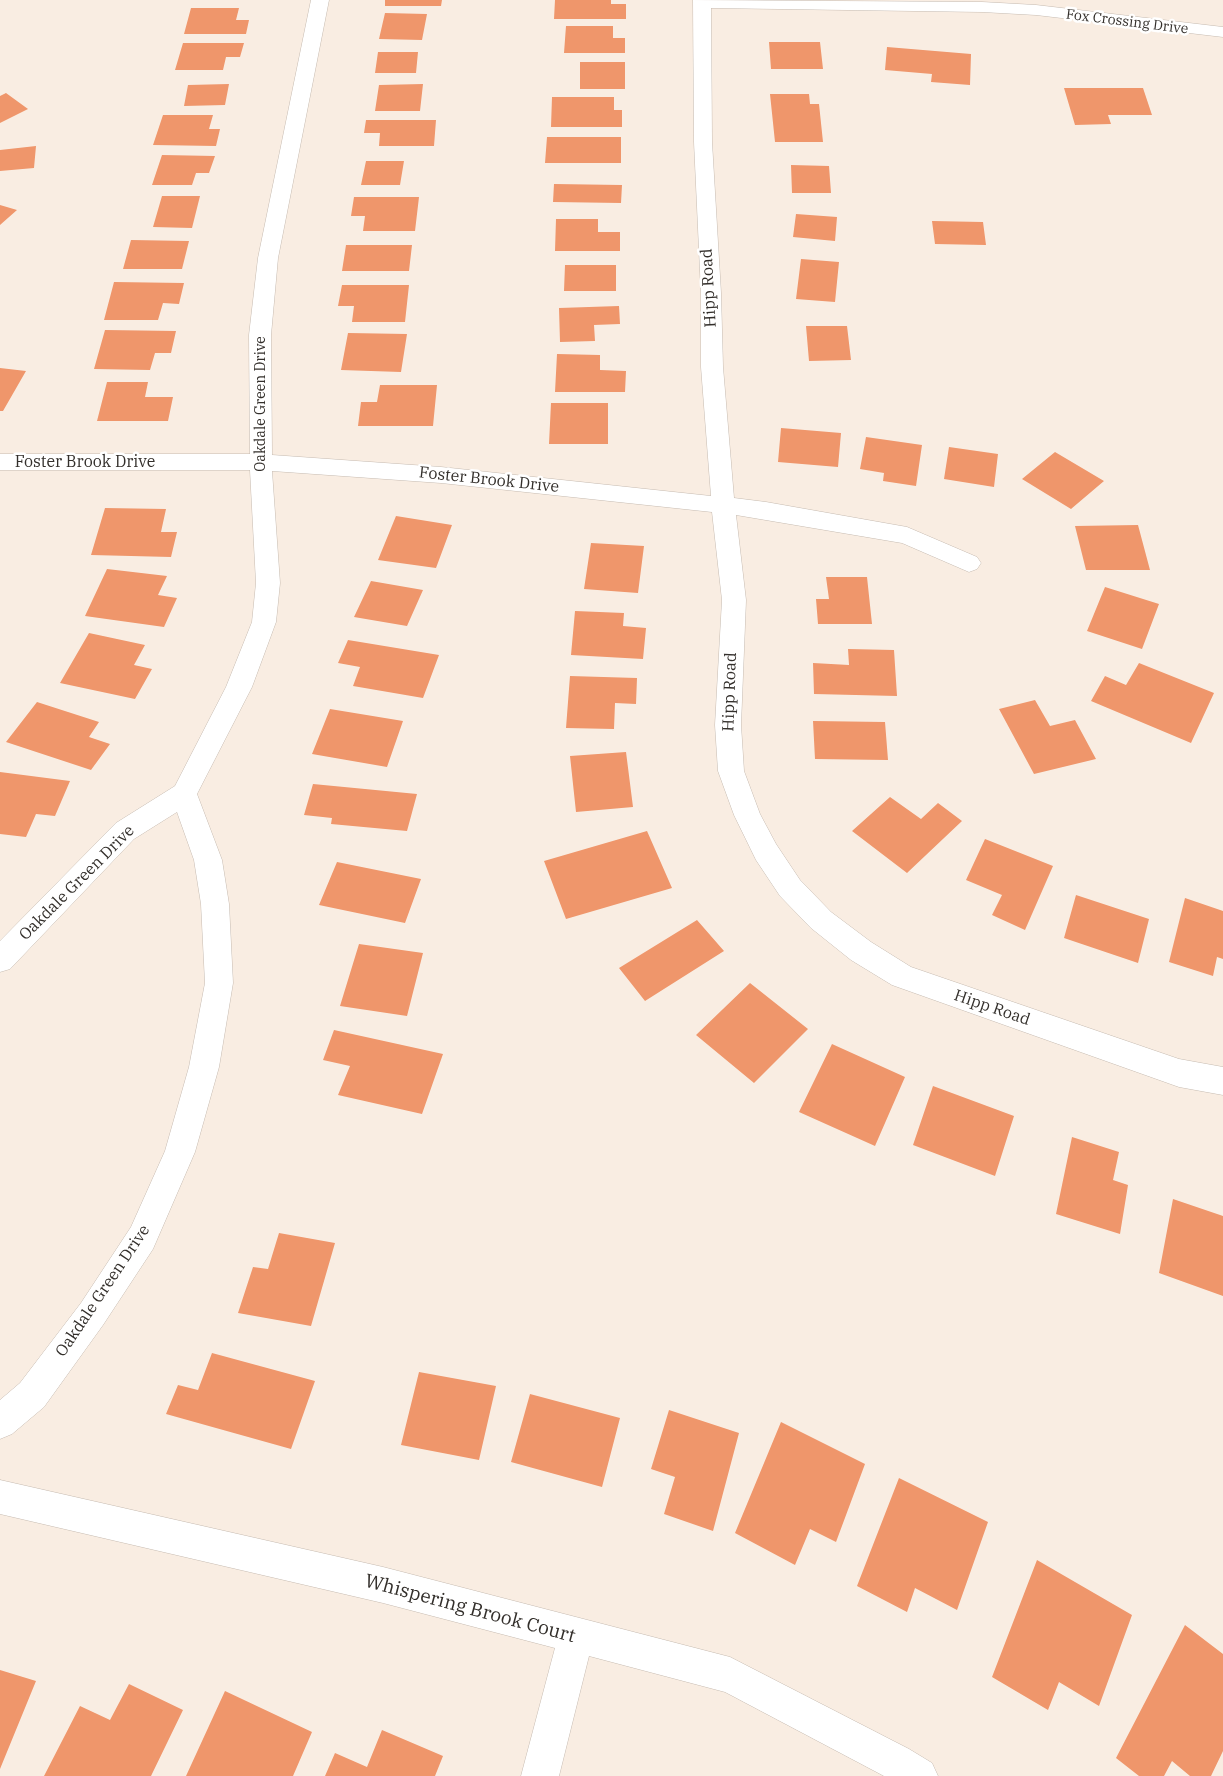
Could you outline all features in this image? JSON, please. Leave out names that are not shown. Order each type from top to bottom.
[{"type":"street","name":"Oakdale Green Drive","points":[[0,960],[125,831],[184,794],[239,687],[264,622],[268,583],[261,462],[260,336],[268,258],[320,0]]},
{"type":"street","name":"Fox Crossing Drive","points":[[702,2],[982,7],[1036,10],[1223,32]]},
{"type":"street","name":"Hipp Road","points":[[702,2],[705,214],[711,293],[712,367],[723,506],[734,600],[728,726],[731,771],[747,815],[766,852],[790,888],[821,920],[861,951],[902,976],[1179,1074],[1223,1081]]},
{"type":"street","name":"Foster Brook Drive","points":[[0,462],[261,462],[440,475],[766,510],[907,535],[969,563]]},
{"type":"street","name":"Oakdale Green Drive","points":[[0,1422],[32,1395],[92,1314],[142,1238],[180,1152],[204,1067],[219,983],[214,904],[208,860],[184,794]]},
{"type":"street","name":"Whispering Brook Court","points":[[0,1497],[383,1585],[730,1675],[896,1762],[919,1776]]},
{"type":"street","points":[[540,1776],[576,1636]]},
{"type":"building","points":[[385,0],[442,0],[441,6],[385,6]]},
{"type":"building","points":[[555,0],[611,0],[611,4],[626,4],[626,19],[554,19]]},
{"type":"building","points":[[191,8],[239,8],[236,20],[249,20],[246,34],[184,34]]},
{"type":"building","points":[[385,13],[427,14],[422,40],[379,39]]},
{"type":"building","points":[[566,26],[613,26],[613,38],[625,38],[625,53],[564,53]]},
{"type":"building","points":[[769,42],[820,42],[823,69],[771,69]]},
{"type":"building","points":[[183,43],[244,43],[240,57],[226,57],[223,70],[175,70]]},
{"type":"building","points":[[887,47],[971,54],[970,85],[931,82],[932,74],[885,70]]},
{"type":"building","points":[[378,52],[418,52],[416,73],[375,73]]},
{"type":"building","points":[[580,62],[625,62],[625,89],[580,89]]},
{"type":"building","points":[[229,84],[225,105],[184,106],[188,85]]},
{"type":"building","points":[[423,84],[420,111],[375,111],[379,85]]},
{"type":"building","points":[[1064,88],[1143,88],[1152,115],[1108,115],[1111,124],[1075,125]]},
{"type":"building","points":[[6,93],[28,109],[0,123],[0,96]]},
{"type":"building","points":[[770,94],[809,94],[810,104],[819,104],[823,142],[775,142]]},
{"type":"building","points":[[552,97],[614,97],[614,110],[622,110],[622,127],[551,127]]},
{"type":"building","points":[[163,115],[213,115],[209,129],[220,129],[216,146],[153,145]]},
{"type":"building","points":[[366,120],[436,120],[434,146],[379,146],[380,133],[364,133]]},
{"type":"building","points":[[547,137],[621,137],[621,163],[545,163]]},
{"type":"building","points":[[36,146],[34,168],[0,171],[0,150]]},
{"type":"building","points":[[162,155],[215,156],[209,173],[196,173],[192,185],[152,185]]},
{"type":"building","points":[[366,161],[404,161],[400,185],[361,185]]},
{"type":"building","points":[[791,165],[829,166],[831,193],[792,193]]},
{"type":"building","points":[[554,184],[622,185],[621,203],[553,202]]},
{"type":"building","points":[[162,196],[200,196],[192,228],[153,227]]},
{"type":"building","points":[[354,197],[419,197],[415,231],[363,231],[365,216],[351,216]]},
{"type":"building","points":[[0,205],[17,210],[0,225]]},
{"type":"building","points":[[796,214],[837,217],[835,241],[793,237]]},
{"type":"building","points":[[556,219],[598,219],[598,232],[620,232],[620,251],[555,251]]},
{"type":"building","points":[[932,221],[983,222],[986,245],[935,244]]},
{"type":"building","points":[[131,240],[189,241],[182,269],[123,269]]},
{"type":"building","points":[[346,245],[412,245],[409,271],[342,271]]},
{"type":"building","points":[[801,259],[839,262],[835,302],[796,299]]},
{"type":"building","points":[[565,265],[616,265],[616,291],[564,291]]},
{"type":"building","points":[[114,282],[184,283],[179,304],[163,303],[158,320],[104,320]]},
{"type":"building","points":[[342,285],[409,285],[405,322],[352,322],[354,306],[338,306]]},
{"type":"building","points":[[619,306],[620,324],[594,325],[595,341],[560,342],[559,308]]},
{"type":"building","points":[[806,326],[847,326],[851,360],[809,361]]},
{"type":"building","points":[[105,330],[176,331],[171,353],[155,353],[150,370],[94,369]]},
{"type":"building","points":[[348,333],[407,334],[401,372],[341,370]]},
{"type":"building","points":[[557,354],[600,355],[600,370],[626,371],[625,392],[555,392]]},
{"type":"building","points":[[0,368],[26,371],[3,411],[0,411]]},
{"type":"building","points":[[107,382],[148,382],[145,397],[173,397],[168,421],[97,421]]},
{"type":"building","points":[[380,385],[437,385],[433,426],[358,426],[361,402],[377,402]]},
{"type":"building","points":[[551,403],[608,403],[608,444],[549,444]]},
{"type":"building","points":[[781,428],[841,433],[838,467],[778,462]]},
{"type":"building","points":[[866,437],[922,445],[916,486],[883,481],[884,473],[860,469]]},
{"type":"building","points":[[949,447],[998,454],[994,487],[944,479]]},
{"type":"building","points":[[1055,452],[1104,481],[1071,509],[1022,479]]},
{"type":"building","points":[[105,508],[166,509],[161,532],[177,532],[171,557],[91,555]]},
{"type":"building","points":[[396,516],[452,525],[436,568],[378,560]]},
{"type":"building","points":[[1138,525],[1150,570],[1086,570],[1075,526]]},
{"type":"building","points":[[591,543],[644,546],[638,593],[584,589]]},
{"type":"building","points":[[107,569],[167,576],[158,595],[177,598],[164,627],[85,616]]},
{"type":"building","points":[[826,577],[867,577],[872,624],[818,624],[816,599],[829,599]]},
{"type":"building","points":[[371,581],[423,590],[407,626],[354,617]]},
{"type":"building","points":[[1105,587],[1159,604],[1142,649],[1087,631]]},
{"type":"building","points":[[575,611],[624,613],[623,626],[646,628],[643,659],[571,655]]},
{"type":"building","points":[[89,633],[145,645],[134,665],[152,669],[135,699],[60,683]]},
{"type":"building","points":[[348,640],[439,655],[423,698],[353,686],[360,667],[338,663]]},
{"type":"building","points":[[848,649],[894,650],[897,696],[814,694],[813,663],[849,665]]},
{"type":"building","points":[[1139,663],[1214,693],[1191,743],[1091,701],[1105,676],[1126,685]]},
{"type":"building","points":[[570,676],[637,678],[636,704],[615,703],[614,729],[566,728]]},
{"type":"building","points":[[1035,700],[1050,726],[1075,720],[1096,759],[1034,774],[999,709]]},
{"type":"building","points":[[37,702],[99,722],[89,737],[110,744],[91,770],[6,742]]},
{"type":"building","points":[[330,709],[403,721],[387,767],[312,754]]},
{"type":"building","points":[[813,721],[885,722],[888,760],[815,759]]},
{"type":"building","points":[[626,752],[633,807],[576,812],[570,756]]},
{"type":"building","points":[[0,772],[70,781],[55,816],[36,814],[26,837],[0,834]]},
{"type":"building","points":[[313,784],[417,794],[407,831],[331,824],[332,818],[304,815]]},
{"type":"building","points":[[890,797],[921,819],[938,803],[962,821],[907,873],[852,831]]},
{"type":"building","points":[[647,831],[672,888],[566,919],[544,861]]},
{"type":"building","points":[[985,839],[1053,866],[1025,930],[992,915],[1002,895],[966,880]]},
{"type":"building","points":[[337,862],[421,879],[405,923],[319,905]]},
{"type":"building","points":[[1076,895],[1149,919],[1138,963],[1064,938]]},
{"type":"building","points":[[1185,898],[1223,911],[1223,959],[1217,957],[1213,976],[1169,962]]},
{"type":"building","points":[[697,920],[724,951],[645,1001],[619,968]]},
{"type":"building","points":[[359,944],[423,953],[407,1016],[340,1006]]},
{"type":"building","points":[[750,983],[808,1029],[754,1083],[696,1035]]},
{"type":"building","points":[[334,1030],[443,1054],[422,1114],[338,1095],[350,1066],[323,1060]]},
{"type":"building","points":[[832,1044],[905,1077],[875,1146],[799,1112]]},
{"type":"building","points":[[933,1086],[1014,1116],[995,1176],[913,1145]]},
{"type":"building","points":[[1072,1137],[1119,1152],[1113,1180],[1128,1185],[1120,1234],[1056,1214]]},
{"type":"building","points":[[1173,1199],[1223,1216],[1223,1296],[1159,1273]]},
{"type":"building","points":[[279,1233],[335,1243],[311,1326],[238,1313],[253,1267],[268,1269]]},
{"type":"building","points":[[212,1353],[315,1381],[291,1449],[166,1414],[178,1385],[198,1390]]},
{"type":"building","points":[[419,1372],[496,1386],[479,1460],[401,1445]]},
{"type":"building","points":[[530,1394],[620,1418],[602,1487],[511,1462]]},
{"type":"building","points":[[669,1410],[739,1433],[713,1531],[664,1514],[675,1477],[651,1469]]},
{"type":"building","points":[[781,1422],[865,1464],[836,1542],[810,1529],[795,1565],[735,1533]]},
{"type":"building","points":[[899,1478],[988,1522],[957,1610],[915,1588],[907,1612],[857,1586]]},
{"type":"building","points":[[1037,1560],[1132,1615],[1099,1706],[1059,1682],[1048,1710],[992,1677]]},
{"type":"building","points":[[1185,1625],[1223,1654],[1223,1751],[1211,1776],[1190,1776],[1172,1761],[1164,1776],[1139,1776],[1116,1758]]},
{"type":"building","points":[[0,1670],[36,1681],[0,1769]]},
{"type":"building","points":[[129,1684],[183,1710],[151,1776],[44,1776],[80,1706],[110,1720]]},
{"type":"building","points":[[225,1691],[312,1732],[293,1776],[186,1776]]},
{"type":"building","points":[[382,1730],[443,1756],[435,1776],[325,1776],[335,1753],[367,1767]]}]
